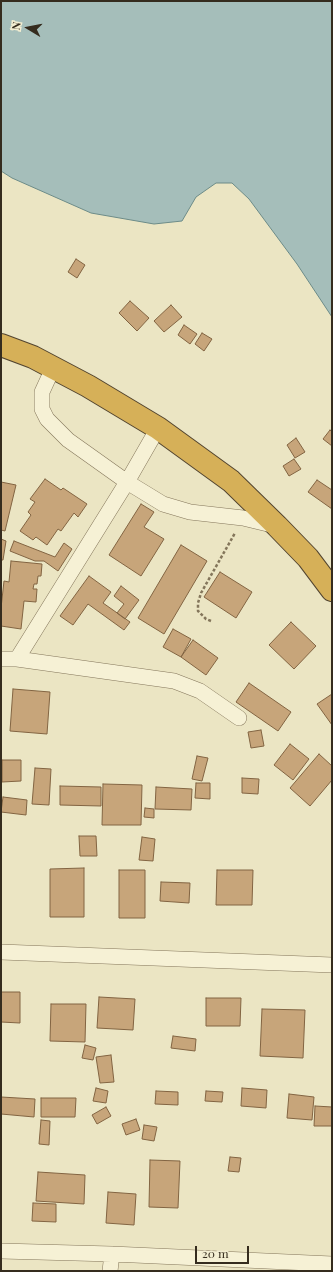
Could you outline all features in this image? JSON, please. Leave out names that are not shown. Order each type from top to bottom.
[{"type":"highway","points":[[1,346],[32,357],[54,368],[158,428],[231,481],[308,558],[332,590]]},
{"type":"street","points":[[54,368],[42,392],[42,409],[47,419],[68,440],[127,482],[163,504],[190,512],[243,518],[277,526]]},
{"type":"street","points":[[17,659],[127,482],[158,428]]},
{"type":"street","points":[[1,658],[174,681],[200,691],[239,718]]},
{"type":"street","points":[[1,952],[332,965]]},
{"type":"street","points":[[1,1251],[112,1254],[332,1264]]},
{"type":"street","points":[[110,1271],[112,1254]]},
{"type":"path","points":[[211,621],[206,619],[198,610],[198,603],[201,593],[243,518]]},
{"type":"water","points":[[1,1],[332,1],[332,317],[297,264],[249,199],[232,183],[216,183],[196,197],[182,221],[154,224],[91,213],[12,178],[1,171]]},
{"type":"building","points":[[76,259],[85,265],[77,278],[68,272]]},
{"type":"building","points":[[130,301],[149,318],[137,331],[119,313]]},
{"type":"building","points":[[171,305],[182,317],[164,332],[154,321]]},
{"type":"building","points":[[184,325],[197,334],[190,344],[178,335]]},
{"type":"building","points":[[202,333],[212,339],[204,351],[195,344]]},
{"type":"building","points":[[330,430],[332,432],[332,446],[323,439]]},
{"type":"building","points":[[296,438],[305,452],[295,458],[287,445]]},
{"type":"building","points":[[294,459],[301,469],[289,476],[283,466]]},
{"type":"building","points":[[45,479],[61,490],[63,488],[87,504],[78,517],[74,513],[61,531],[58,529],[47,545],[36,537],[33,540],[20,531],[31,515],[28,512],[35,502],[30,499]]},
{"type":"building","points":[[317,480],[332,490],[332,509],[308,492]]},
{"type":"building","points":[[1,482],[16,485],[5,531],[1,530]]},
{"type":"building","points":[[141,504],[154,512],[144,527],[164,539],[141,576],[109,555]]},
{"type":"building","points":[[1,539],[6,541],[3,560],[1,560]]},
{"type":"building","points":[[14,541],[55,557],[64,543],[72,549],[58,571],[44,561],[35,561],[10,551]]},
{"type":"building","points":[[181,545],[207,561],[164,634],[138,618]]},
{"type":"building","points":[[11,561],[42,564],[41,576],[38,576],[37,584],[34,584],[33,589],[37,589],[36,602],[24,601],[21,629],[1,626],[4,581],[9,582]]},
{"type":"building","points":[[220,572],[252,592],[236,618],[204,597]]},
{"type":"building","points":[[89,576],[111,592],[103,603],[130,622],[124,630],[88,604],[73,625],[60,616]]},
{"type":"building","points":[[121,586],[139,600],[125,619],[117,613],[124,604],[114,596]]},
{"type":"building","points":[[291,622],[316,646],[294,669],[269,645]]},
{"type":"building","points":[[173,629],[191,639],[181,657],[163,647]]},
{"type":"building","points":[[193,640],[218,658],[206,675],[181,657]]},
{"type":"building","points":[[249,683],[291,712],[278,731],[236,702]]},
{"type":"building","points":[[13,689],[50,692],[47,734],[10,731]]},
{"type":"building","points":[[332,694],[332,725],[317,704]]},
{"type":"building","points":[[261,730],[264,746],[251,748],[248,732]]},
{"type":"building","points":[[290,744],[309,759],[293,780],[274,765]]},
{"type":"building","points":[[319,754],[332,766],[332,780],[310,806],[290,788]]},
{"type":"building","points":[[197,756],[208,758],[202,781],[192,779]]},
{"type":"building","points":[[2,760],[21,760],[21,781],[2,782]]},
{"type":"building","points":[[35,768],[51,769],[49,805],[32,804]]},
{"type":"building","points":[[242,778],[259,779],[258,794],[242,793]]},
{"type":"building","points":[[196,783],[210,783],[210,799],[195,798]]},
{"type":"building","points":[[103,784],[142,785],[141,825],[102,825]]},
{"type":"building","points":[[60,786],[101,787],[101,806],[60,805]]},
{"type":"building","points":[[156,787],[192,789],[191,810],[155,809]]},
{"type":"building","points":[[3,797],[27,800],[26,815],[1,812]]},
{"type":"building","points":[[145,808],[154,809],[154,818],[144,817]]},
{"type":"building","points":[[79,836],[96,836],[97,856],[80,856]]},
{"type":"building","points":[[142,837],[155,839],[153,861],[139,860]]},
{"type":"building","points":[[84,868],[84,917],[50,917],[50,869]]},
{"type":"building","points":[[119,870],[145,870],[145,918],[119,918]]},
{"type":"building","points":[[217,870],[253,870],[252,905],[216,905]]},
{"type":"building","points":[[161,882],[190,883],[189,903],[160,901]]},
{"type":"building","points":[[1,992],[20,992],[20,1023],[1,1022]]},
{"type":"building","points":[[99,997],[135,999],[133,1030],[97,1028]]},
{"type":"building","points":[[206,998],[241,998],[240,1026],[206,1026]]},
{"type":"building","points":[[51,1004],[86,1004],[85,1042],[50,1041]]},
{"type":"building","points":[[262,1009],[305,1010],[303,1058],[260,1056]]},
{"type":"building","points":[[173,1036],[196,1039],[195,1051],[171,1048]]},
{"type":"building","points":[[85,1045],[96,1048],[93,1060],[82,1058]]},
{"type":"building","points":[[111,1055],[114,1082],[100,1083],[96,1057]]},
{"type":"building","points":[[96,1088],[108,1091],[106,1103],[93,1101]]},
{"type":"building","points":[[242,1088],[267,1090],[266,1108],[241,1106]]},
{"type":"building","points":[[156,1091],[178,1092],[178,1105],[155,1104]]},
{"type":"building","points":[[206,1091],[223,1092],[222,1102],[205,1101]]},
{"type":"building","points":[[289,1094],[314,1097],[312,1120],[287,1118]]},
{"type":"building","points":[[1,1097],[35,1099],[34,1117],[1,1114]]},
{"type":"building","points":[[41,1098],[76,1098],[75,1117],[41,1117]]},
{"type":"building","points":[[315,1106],[332,1107],[332,1126],[314,1126]]},
{"type":"building","points":[[106,1107],[111,1116],[97,1124],[92,1115]]},
{"type":"building","points":[[136,1119],[140,1130],[126,1135],[122,1124]]},
{"type":"building","points":[[41,1120],[50,1121],[49,1145],[39,1144]]},
{"type":"building","points":[[144,1125],[157,1127],[154,1141],[142,1139]]},
{"type":"building","points":[[230,1157],[241,1158],[239,1172],[228,1171]]},
{"type":"building","points":[[150,1160],[180,1161],[178,1208],[149,1207]]},
{"type":"building","points":[[38,1172],[85,1175],[84,1204],[36,1201]]},
{"type":"building","points":[[108,1192],[136,1194],[134,1225],[106,1223]]},
{"type":"building","points":[[33,1203],[56,1204],[56,1222],[32,1221]]}]
